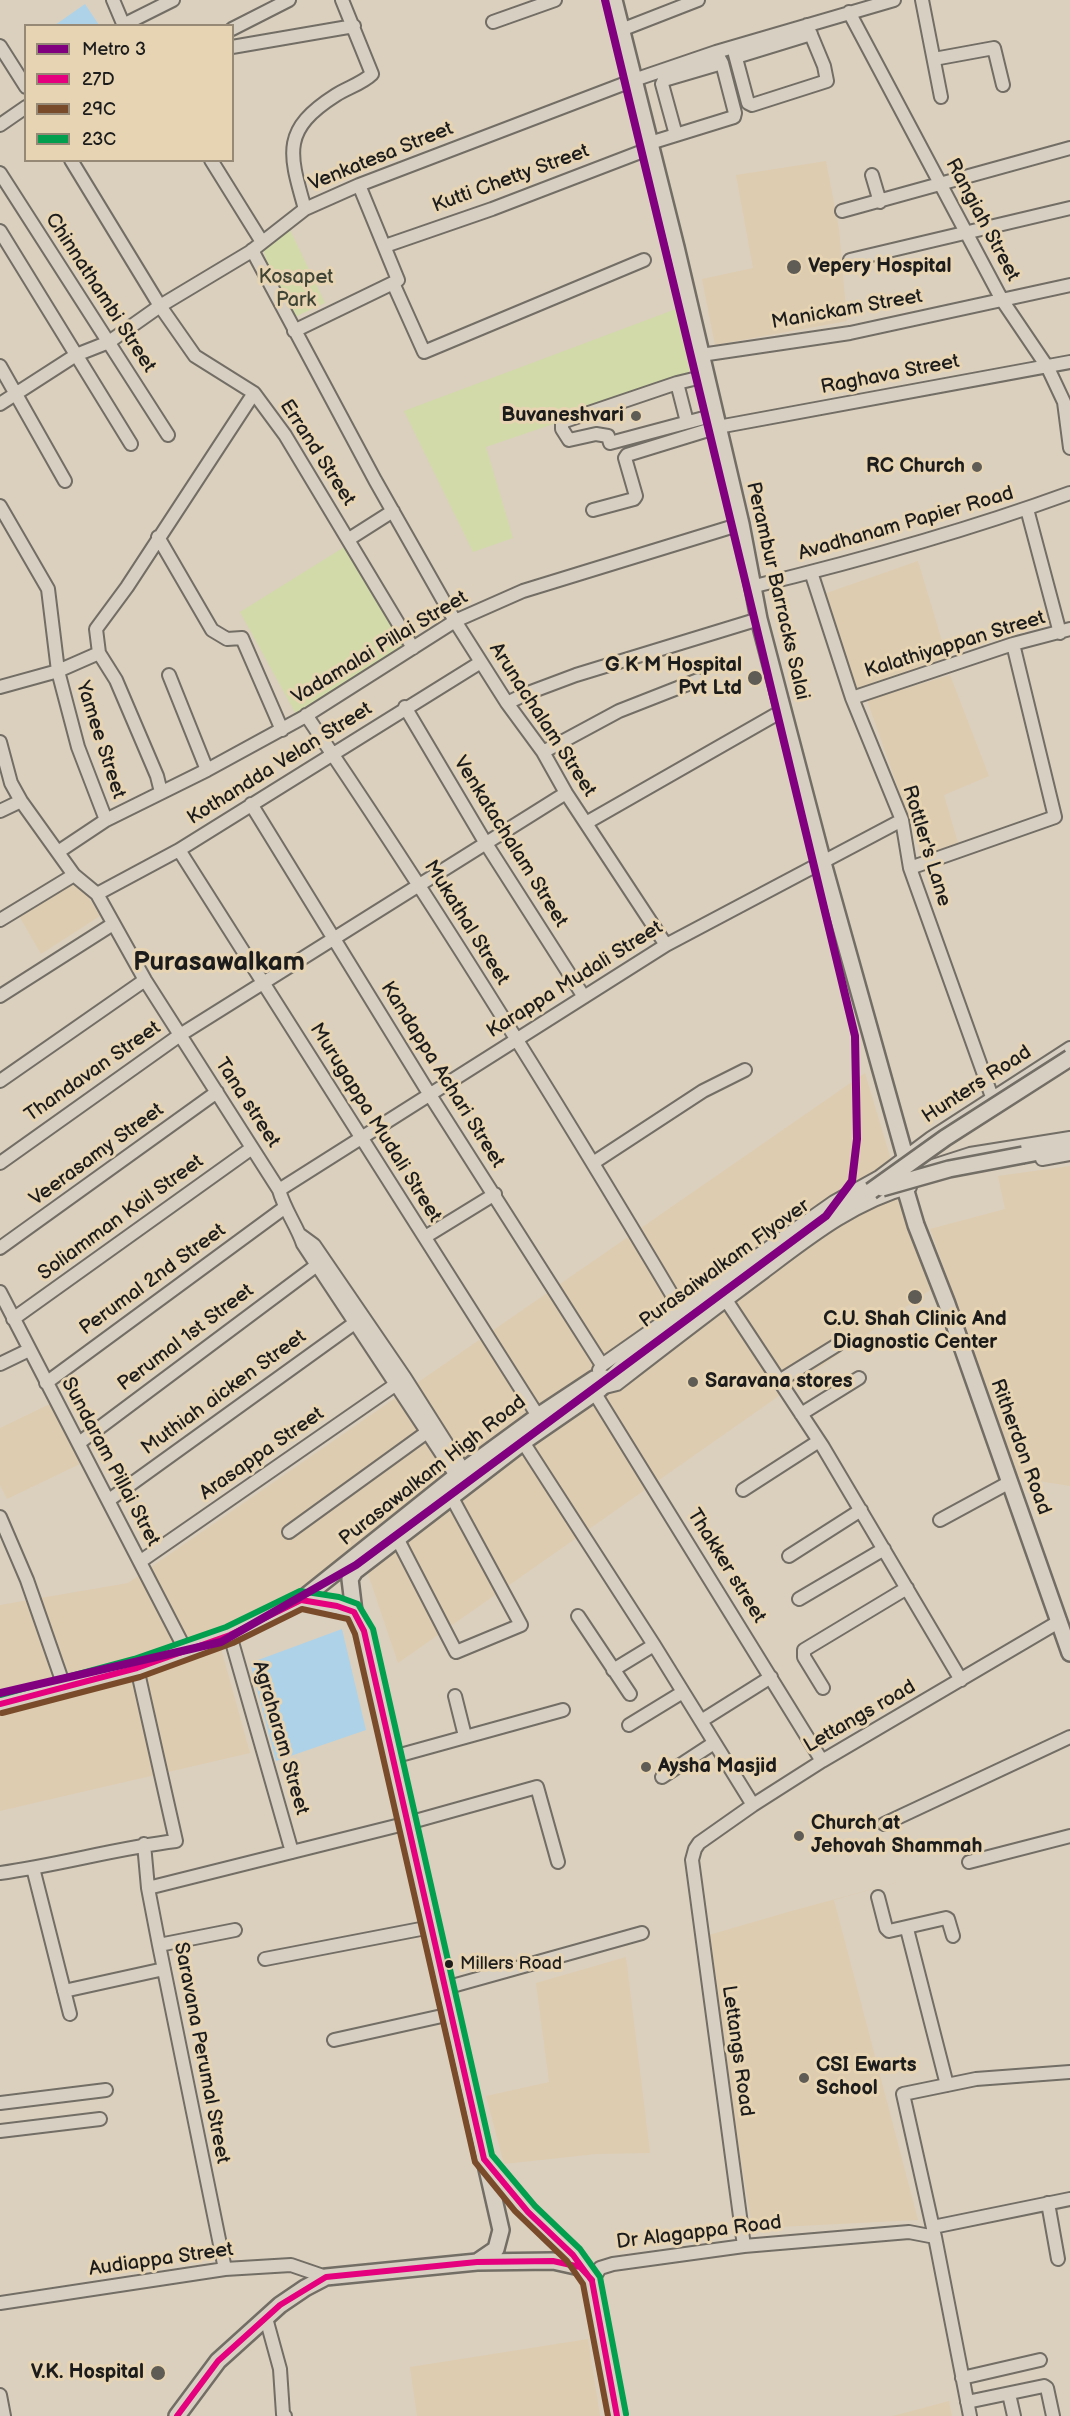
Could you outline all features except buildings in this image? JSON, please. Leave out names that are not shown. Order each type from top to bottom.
[{"type":"main road","name":"Perambur Barracks Salai","points":[[614,0],[717,421],[741,524],[751,587],[782,711],[907,1172]]},
{"type":"main road","name":"Purasaiwalkam Flyover","points":[[600,1380],[623,1366],[768,1257],[833,1212],[870,1191],[945,1138],[1070,1058]]},
{"type":"main road","name":"Purasaiwalkam Flyover","points":[[870,1191],[949,1169],[1070,1146]]},
{"type":"main road","name":"Ritherdon Road","points":[[907,1172],[916,1225],[947,1304],[1070,1653]]},
{"type":"main road","name":"Purasawalkam High Road","points":[[0,1704],[137,1668],[230,1635],[301,1600],[538,1416],[600,1380]]},
{"type":"main road","name":"Purasawalkam High Road","points":[[477,2262],[496,2249],[501,2230],[364,1631],[354,1612],[350,1579],[356,1571],[451,1496],[461,1478],[523,1442],[600,1380]]},
{"type":"main road","points":[[301,1600],[337,1606],[354,1612]]},
{"type":"main road","points":[[484,2159],[534,2218],[581,2262],[592,2280],[617,2416]]},
{"type":"main road","points":[[177,2416],[218,2361],[266,2318],[305,2288],[326,2277],[477,2262],[554,2261],[580,2267],[592,2280]]},
{"type":"street","points":[[113,0],[123,24]]},
{"type":"street","points":[[125,24],[173,0]]},
{"type":"street","points":[[234,29],[289,0]]},
{"type":"street","points":[[305,209],[291,158],[302,124],[316,109],[372,74],[342,0]]},
{"type":"street","points":[[493,22],[555,0]]},
{"type":"street","points":[[621,30],[698,0]]},
{"type":"street","points":[[676,135],[662,84],[664,80],[734,52],[809,29],[849,12],[894,0]]},
{"type":"street","points":[[922,0],[941,97]]},
{"type":"street","name":"Rangiah Street","points":[[849,12],[1002,300],[1048,368],[1064,402],[1070,448]]},
{"type":"street","points":[[234,47],[354,26]]},
{"type":"street","points":[[734,52],[749,105],[825,82],[827,76],[809,29]]},
{"type":"street","points":[[0,46],[24,84]]},
{"type":"street","points":[[934,59],[994,48],[1003,85]]},
{"type":"street","name":"Venkatesa Street","points":[[0,404],[76,355],[109,342],[160,306],[252,250],[305,209],[359,185],[634,80],[719,58]]},
{"type":"street","name":"Kutti Chetty Street","points":[[384,246],[492,209],[676,135],[734,117],[735,113],[719,58]]},
{"type":"street","points":[[0,125],[24,108]]},
{"type":"street","points":[[842,211],[1070,148]]},
{"type":"street","name":"Errand Street","points":[[72,162],[160,306],[195,356],[254,393],[285,435],[413,648]]},
{"type":"street","points":[[212,162],[262,242]]},
{"type":"street","name":"Chinnathambi Street","points":[[0,172],[168,435]]},
{"type":"street","points":[[872,175],[880,202]]},
{"type":"street","points":[[294,331],[398,280],[359,185]]},
{"type":"street","points":[[850,260],[966,235],[1070,208]]},
{"type":"street","points":[[0,231],[131,444]]},
{"type":"street","name":"Arunachalam Street","points":[[252,250],[294,331],[455,621],[507,703],[543,752],[566,793],[666,945]]},
{"type":"street","points":[[393,283],[424,352],[644,260]]},
{"type":"street","name":"Manickam Street","points":[[701,355],[850,333],[1070,285]]},
{"type":"street","name":"Raghava Street","points":[[717,421],[1048,368],[1070,362]]},
{"type":"street","points":[[0,366],[65,481]]},
{"type":"street","points":[[706,376],[676,383],[562,422],[562,429],[569,440],[600,434],[608,436],[610,443],[687,422],[717,421]]},
{"type":"street","points":[[676,383],[687,422]]},
{"type":"street","points":[[161,792],[157,776],[116,680],[99,653],[96,629],[127,587],[254,393]]},
{"type":"street","points":[[593,510],[634,499],[636,496],[625,458],[627,455],[717,421]]},
{"type":"street","name":"Avadhanam Papier Road","points":[[751,587],[811,573],[1070,493]]},
{"type":"street","name":"Yamee Street","points":[[0,507],[48,589],[58,671],[78,747],[106,820]]},
{"type":"street","points":[[1027,508],[1065,631]]},
{"type":"street","points":[[349,539],[393,511]]},
{"type":"street","name":"Vadamalai Pillai Street","points":[[58,852],[106,820],[282,730],[455,621],[523,591],[741,524]]},
{"type":"street","points":[[158,537],[212,630],[227,639],[242,638],[282,730]]},
{"type":"street","name":"Rottler's Lane","points":[[811,573],[852,698],[902,820],[910,868],[992,1097]]},
{"type":"street","points":[[507,703],[576,675],[759,619]]},
{"type":"street","name":"Kalathiyappan Street","points":[[852,698],[1013,644],[1065,631]]},
{"type":"street","points":[[910,868],[1055,817],[1013,644]]},
{"type":"street","points":[[0,687],[58,671],[99,653]]},
{"type":"street","name":"Kothandda Velan Street","points":[[97,894],[179,850],[333,755],[405,707],[481,662]]},
{"type":"street","points":[[170,675],[207,770]]},
{"type":"street","points":[[543,752],[619,711],[698,680]]},
{"type":"street","name":"Venkatachalam Street","points":[[405,707],[485,842],[584,997]]},
{"type":"street","points":[[586,823],[782,711]]},
{"type":"street","name":"Mukathal Street","points":[[306,715],[419,884],[593,1163],[681,1310]]},
{"type":"street","name":"Tana street","points":[[0,742],[6,785],[21,801],[74,875],[97,894],[146,980],[279,1190],[284,1208],[303,1244],[358,1320]]},
{"type":"street","name":"Thandavan Street","points":[[0,1162],[180,1035],[566,793]]},
{"type":"street","points":[[0,811],[21,801]]},
{"type":"street","name":"Kandappa Achari Street","points":[[251,804],[429,1095],[495,1194],[600,1380]]},
{"type":"street","name":"Karappa Mudali Street","points":[[279,1190],[666,945],[902,820]]},
{"type":"street","name":"Murugappa Mudali Street","points":[[179,850],[538,1416]]},
{"type":"street","points":[[0,920],[74,875]]},
{"type":"street","points":[[0,996],[113,924]]},
{"type":"street","points":[[0,1081],[146,980]]},
{"type":"street","name":"Hunters Road","points":[[907,1172],[931,1138],[1070,1048]]},
{"type":"street","points":[[600,1380],[617,1384],[829,1224],[861,1205],[907,1172],[936,1158],[1070,1065]]},
{"type":"street","points":[[593,1163],[703,1091],[745,1070]]},
{"type":"street","name":"Veerasamy Street","points":[[0,1248],[217,1092]]},
{"type":"street","points":[[931,1138],[936,1158]]},
{"type":"street","points":[[936,1158],[1070,1138]]},
{"type":"street","name":"Soliamman Koil Street","points":[[13,1319],[252,1148]]},
{"type":"street","points":[[970,1154],[972,1171]]},
{"type":"street","points":[[600,1380],[681,1310],[834,1202],[879,1177],[907,1172],[972,1171],[1070,1154]]},
{"type":"street","points":[[425,1237],[495,1194]]},
{"type":"street","name":"Perumal 2nd Street","points":[[46,1383],[284,1208]]},
{"type":"street","points":[[299,1234],[314,1245],[358,1320],[401,1381],[461,1478]]},
{"type":"street","name":"Perumal 1st Street","points":[[79,1443],[316,1265]]},
{"type":"street","name":"Sundaram Pillai Stret","points":[[0,1292],[186,1651]]},
{"type":"street","points":[[726,1300],[819,1441],[961,1680]]},
{"type":"street","name":"Muthiah aicken Street","points":[[109,1500],[358,1320]]},
{"type":"street","points":[[779,1381],[837,1345]]},
{"type":"street","points":[[0,1364],[29,1350]]},
{"type":"street","points":[[801,1413],[860,1378]]},
{"type":"street","name":"Thakker street","points":[[600,1380],[822,1761]]},
{"type":"street","name":"Arasappa Street","points":[[141,1561],[401,1381]]},
{"type":"street","points":[[289,1532],[432,1429]]},
{"type":"street","points":[[743,1490],[819,1441]]},
{"type":"street","points":[[523,1442],[654,1645],[753,1805]]},
{"type":"street","points":[[940,1520],[1011,1482]]},
{"type":"street","points":[[397,1538],[456,1652],[521,1625],[451,1496]]},
{"type":"street","points":[[789,1556],[861,1510]]},
{"type":"street","points":[[0,1517],[27,1580],[64,1686]]},
{"type":"street","points":[[799,1599],[884,1549]]},
{"type":"street","points":[[823,1688],[804,1657],[804,1650],[908,1588]]},
{"type":"street","points":[[578,1616],[630,1694]]},
{"type":"street","name":"Lettangs road","points":[[692,1860],[699,1843],[753,1805],[822,1761],[1060,1621]]},
{"type":"street","name":"Agraharam Street","points":[[230,1635],[292,1852]]},
{"type":"street","points":[[613,1670],[654,1645]]},
{"type":"street","points":[[0,1873],[144,1844],[177,1841],[137,1668]]},
{"type":"street","points":[[701,1721],[771,1677]]},
{"type":"street","points":[[629,1725],[682,1692]]},
{"type":"street","points":[[455,1696],[465,1736]]},
{"type":"street","points":[[393,1756],[563,1710]]},
{"type":"street","points":[[884,1824],[1070,1737]]},
{"type":"street","points":[[662,1777],[714,1743]]},
{"type":"street","points":[[148,1888],[408,1823],[537,1787],[558,1862]]},
{"type":"street","points":[[969,1862],[1070,1836]]},
{"type":"street","name":"Saravana Perumal Street","points":[[144,1844],[148,1888],[225,2270]]},
{"type":"street","name":"Lettangs Road","points":[[692,1860],[744,2246]]},
{"type":"street","points":[[33,1868],[70,2014]]},
{"type":"street","points":[[878,1897],[887,1930],[891,1932],[907,1929],[947,1918],[953,1936]]},
{"type":"street","points":[[265,1959],[431,1927]]},
{"type":"street","points":[[907,1929],[947,2085]]},
{"type":"street","points":[[159,1945],[235,1930]]},
{"type":"street","points":[[445,1988],[642,1933]]},
{"type":"street","points":[[63,1991],[164,1969]]},
{"type":"street","points":[[334,2040],[451,2014]]},
{"type":"street","points":[[970,2416],[934,2232],[903,2094],[976,2079],[1070,2072]]},
{"type":"street","points":[[0,2103],[106,2090]]},
{"type":"street","points":[[0,2131],[100,2119]]},
{"type":"street","points":[[934,2232],[1070,2199]]},
{"type":"street","points":[[1048,2203],[1058,2259]]},
{"type":"street","name":"Dr Alagappa Road","points":[[592,2280],[600,2268],[612,2264],[744,2246],[909,2232],[934,2232]]},
{"type":"street","name":"Audiappa Street","points":[[0,2303],[225,2270],[291,2265],[326,2277]]},
{"type":"street","points":[[266,2318],[280,2370],[282,2415]]},
{"type":"street","points":[[962,2378],[1040,2360]]},
{"type":"street","points":[[967,2402],[1046,2386],[1053,2416]]},
{"type":"street","points":[[1009,2394],[1014,2416]]},
{"type":"street","points":[[0,2395],[4,2416]]},
{"type":"shaded area","points":[[826,161],[839,229],[847,321],[715,345],[702,279],[753,268],[736,175]]},
{"type":"shaded area","points":[[918,561],[948,661],[855,694],[821,595]]},
{"type":"shaded area","points":[[950,675],[989,776],[944,795],[958,843],[922,856],[867,700]]},
{"type":"shaded area","points":[[77,878],[100,916],[41,954],[18,914]]},
{"type":"shaded area","points":[[865,1073],[930,1290],[398,1663],[363,1559],[217,1634],[250,1753],[0,1811],[0,1605],[128,1583]]},
{"type":"shaded area","points":[[1070,1166],[1070,1486],[1019,1478],[930,1229],[1005,1209],[998,1176]]},
{"type":"shaded area","points":[[54,1402],[84,1462],[7,1499],[0,1485],[0,1428]]},
{"type":"shaded area","name":"CSI Ewarts School","points":[[909,1879],[834,1900],[918,2220],[759,2228],[752,2225],[702,1937],[788,1912]]},
{"type":"shaded area","points":[[626,1957],[650,2153],[596,2154],[504,2164],[486,2096],[549,2082],[536,1983]]},
{"type":"shaded area","points":[[588,2339],[600,2416],[417,2416],[410,2367]]},
{"type":"shaded area","points":[[949,2401],[952,2416],[893,2416]]},
{"type":"green space","name":"Kosapet Park","points":[[290,230],[325,303],[284,322],[263,248]]},
{"type":"green space","points":[[684,306],[701,378],[486,447],[513,538],[473,552],[404,411]]},
{"type":"green space","points":[[349,544],[410,648],[297,716],[240,612]]},
{"type":"water","points":[[85,4],[98,24],[56,24]]},
{"type":"water","points":[[342,1629],[366,1730],[276,1761],[250,1663]]},
{"type":"metro line","name":"3","points":[[0,1693],[221,1642],[356,1565],[826,1216],[852,1181],[857,1139],[855,1036],[605,0]]},
{"type":"transit line","name":"23C","points":[[0,1695],[134,1659],[226,1627],[300,1591],[339,1597],[358,1604],[373,1629],[492,2155],[535,2206],[580,2249],[600,2277],[626,2414]]},
{"type":"transit line","name":"27D","points":[[0,1704],[137,1668],[230,1635],[301,1600],[337,1606],[354,1612],[364,1631],[484,2159],[528,2212],[573,2255],[592,2281],[617,2416]]},
{"type":"transit line","name":"29C","points":[[2,1713],[140,1677],[233,1643],[302,1609],[348,1619],[355,1634],[475,2162],[515,2211],[567,2261],[583,2284],[608,2416]]},
{"type":"transit line","name":"27D","points":[[177,2416],[218,2361],[280,2305],[326,2277],[477,2262],[553,2261],[580,2267],[592,2280]]},
{"type":"place","name":"Vepery Hospital","points":[[794,267]]},
{"type":"place","name":"Buvaneshvari","points":[[636,416]]},
{"type":"place","name":"RC Church","points":[[977,467]]},
{"type":"place","name":"G K M Hospital Pvt Ltd","points":[[755,678]]},
{"type":"place","name":"C.U. Shah Clinic And Diagnostic Center","points":[[915,1297]]},
{"type":"place","name":"Saravana stores","points":[[693,1382]]},
{"type":"place","name":"Aysha Masjid","points":[[646,1767]]},
{"type":"place","name":"Church at Jehovah Shammah","points":[[799,1836]]},
{"type":"place","name":"Millers Road","points":[[449,1964]]},
{"type":"place","name":"CSI Ewarts School","points":[[804,2078]]},
{"type":"place","name":"V.K. Hospital","points":[[158,2373]]},
{"type":"district","name":"Purasawalkam","points":[[219,963]]}]
